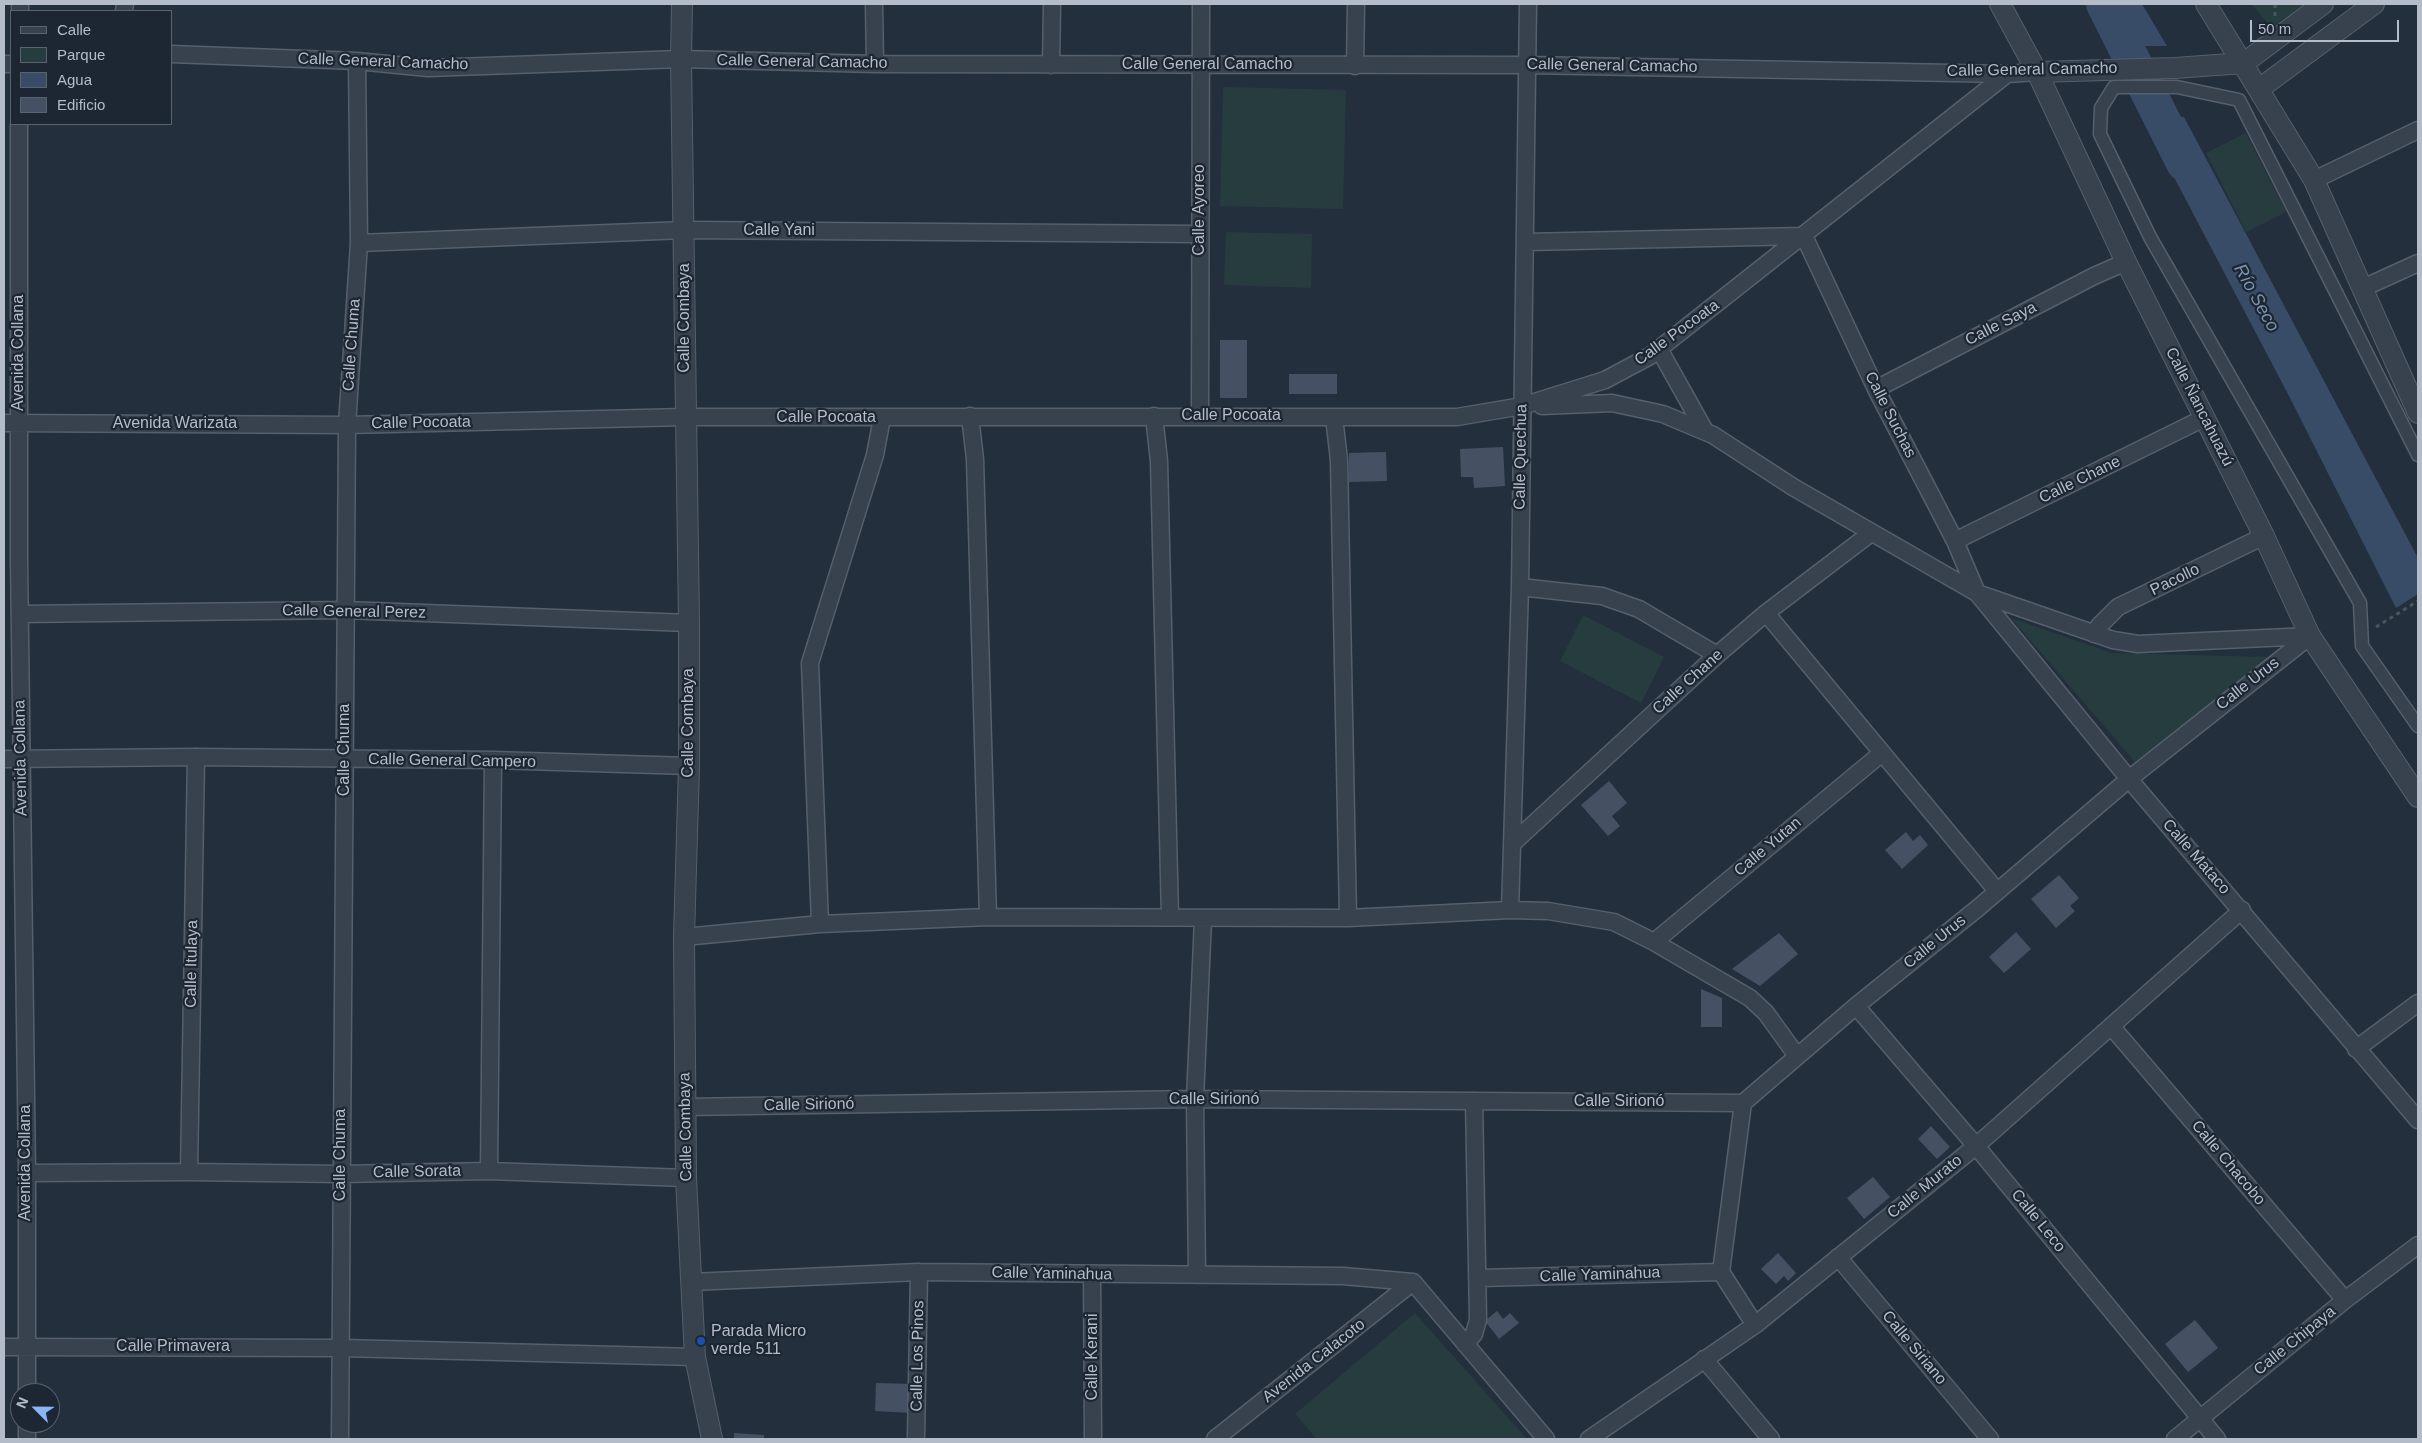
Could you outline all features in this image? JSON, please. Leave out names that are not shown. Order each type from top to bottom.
[{"type":"street","name":"Calle Combaya","points":[[682,4],[681,59],[685,230],[689,623],[689,766],[684,937],[686,1178],[695,1358],[712,1439]]},
{"type":"street","points":[[874,4],[875,64]]},
{"type":"street","points":[[1051,65],[1052,4]]},
{"type":"street","name":"Calle Ayoreo","points":[[1200,416],[1201,4]]},
{"type":"street","points":[[1355,66],[1356,4]]},
{"type":"street","name":"Calle Quechua","points":[[1510,910],[1514,842],[1520,587],[1528,4]]},
{"type":"street","name":"Calle Ñancahuazú","points":[[2000,4],[2037,72],[2126,262],[2264,536],[2310,636],[2418,797]]},
{"type":"street","points":[[2206,4],[2244,63],[2314,180],[2418,413]]},
{"type":"street","points":[[2244,63],[2324,4]]},
{"type":"street","points":[[2259,88],[2374,4]]},
{"type":"street","name":"Calle General Camacho","points":[[172,54],[357,61],[428,68],[681,59],[875,64],[1528,65],[2007,74],[2108,68],[2176,78],[2244,63]]},
{"type":"street","name":"Calle Chuma","points":[[340,1439],[347,425],[359,243],[357,61]]},
{"type":"street","name":"Calle Pocoata","points":[[347,425],[686,417],[1457,417],[1522,406],[1605,380],[1650,356],[2007,74]]},
{"type":"street","points":[[2418,455],[2239,100],[2176,78],[2114,87],[2101,108],[2100,134],[2150,237],[2360,603],[2362,646],[2418,726]]},
{"type":"street","name":"Avenida Collana","points":[[20,125],[12,244],[11,559],[20,614],[27,1173],[27,1383]]},
{"type":"street","points":[[2314,180],[2418,130]]},
{"type":"street","name":"Calle Yani","points":[[359,243],[685,230],[1200,234]]},
{"type":"street","points":[[1525,242],[1804,236]]},
{"type":"street","name":"Calle Suchas","points":[[1804,236],[1876,389],[1955,541],[1977,593]]},
{"type":"street","name":"Calle Saya","points":[[1876,389],[2094,276],[2126,262]]},
{"type":"street","points":[[2363,288],[2418,263]]},
{"type":"street","points":[[1659,349],[1705,431]]},
{"type":"street","points":[[1522,406],[1612,403],[1663,414],[1705,431],[1871,533],[1977,593],[2094,634],[2138,644],[2310,636]]},
{"type":"street","points":[[970,416],[975,469],[988,916]]},
{"type":"street","points":[[1154,416],[1159,461],[1170,917]]},
{"type":"street","points":[[1334,417],[1339,460],[1348,918]]},
{"type":"street","points":[[820,924],[810,663],[875,455],[882,418]]},
{"type":"street","name":"Calle Chane","points":[[1955,541],[2204,418]]},
{"type":"street","name":"Avenida Warizata","points":[[11,423],[347,425]]},
{"type":"street","name":"Calle Chane","points":[[1514,842],[1717,655],[1766,613],[1871,533]]},
{"type":"street","name":"Pacollo","points":[[2094,634],[2099,626],[2118,607],[2264,536]]},
{"type":"street","points":[[1520,587],[1602,596],[1640,609],[1717,655]]},
{"type":"street","name":"Calle Mataco","points":[[1977,593],[2128,779],[2242,910],[2356,1049],[2418,1120]]},
{"type":"street","name":"Calle General Perez","points":[[20,614],[346,610],[689,623]]},
{"type":"street","points":[[1766,613],[1997,891]]},
{"type":"street","name":"Calle Urus","points":[[1743,1103],[2128,779],[2310,636]]},
{"type":"street","name":"Calle Yutan","points":[[1654,942],[1882,752]]},
{"type":"street","name":"Calle General Campero","points":[[4,759],[196,757],[493,760],[689,766]]},
{"type":"street","name":"Calle Itulaya","points":[[189,1172],[196,757]]},
{"type":"street","points":[[489,1171],[493,760]]},
{"type":"street","points":[[684,937],[820,924],[988,916],[1170,917],[1203,919],[1348,918],[1510,910],[1548,911],[1614,922],[1654,942],[1750,998],[1766,1013],[1797,1056]]},
{"type":"street","name":"Calle Murato","points":[[1589,1439],[1755,1325],[1976,1146],[2242,910]]},
{"type":"street","points":[[1197,1275],[1196,1099],[1203,919]]},
{"type":"street","points":[[2356,1049],[2418,1003]]},
{"type":"street","name":"Calle Leco","points":[[1856,1006],[1976,1146],[2217,1439]]},
{"type":"street","name":"Calle Chacobo","points":[[2111,1026],[2345,1300]]},
{"type":"street","name":"Calle Sirionó","points":[[686,1107],[1196,1099],[1743,1103]]},
{"type":"street","points":[[1466,1344],[1474,1334],[1478,1320],[1479,1278],[1474,1101]]},
{"type":"street","points":[[1743,1103],[1721,1272],[1755,1325]]},
{"type":"street","name":"Calle Sorata","points":[[27,1173],[189,1172],[341,1174],[489,1171],[686,1178]]},
{"type":"street","name":"Calle Chipaya","points":[[2175,1439],[2345,1300],[2418,1246]]},
{"type":"street","name":"Calle Siriano","points":[[1838,1257],[1990,1439]]},
{"type":"street","name":"Calle Yaminahua","points":[[691,1282],[919,1272],[1343,1276],[1413,1282]]},
{"type":"street","name":"Calle Los Pinos","points":[[916,1439],[919,1272]]},
{"type":"street","name":"Calle Yaminahua","points":[[1479,1278],[1721,1272]]},
{"type":"street","name":"Calle Kerani","points":[[1092,1274],[1094,1439]]},
{"type":"street","points":[[1413,1282],[1546,1439]]},
{"type":"street","name":"Avenida Calacoto","points":[[1215,1439],[1413,1282]]},
{"type":"street","name":"Calle Primavera","points":[[4,1347],[342,1348],[695,1358]]},
{"type":"street","points":[[1704,1359],[1771,1439]]},
{"type":"path","points":[[2398,613],[2418,601]]},
{"type":"green space","points":[[2252,4],[2312,4],[2275,33]]},
{"type":"green space","points":[[1223,87],[1346,90],[1343,209],[1220,206]]},
{"type":"green space","points":[[2246,133],[2286,212],[2246,232],[2206,153]]},
{"type":"green space","points":[[1226,232],[1312,234],[1311,288],[1224,285]]},
{"type":"green space","points":[[1583,615],[1664,657],[1641,703],[1560,661]]},
{"type":"green space","points":[[2011,618],[2112,653],[2270,657],[2135,762]]},
{"type":"green space","points":[[1415,1313],[1526,1438],[1317,1439],[1295,1414]]},
{"type":"water","points":[[2092,4],[2142,4],[2167,46],[2113,46]]},
{"type":"water","points":[[2184,117],[2418,558],[2418,594],[2396,608],[2289,396],[2144,120]]},
{"type":"building","points":[[1220,340],[1247,340],[1247,398],[1220,398]]},
{"type":"building","points":[[1289,374],[1337,374],[1337,394],[1289,394]]},
{"type":"building","points":[[1503,447],[1505,486],[1474,488],[1473,477],[1461,477],[1460,449]]},
{"type":"building","points":[[1386,452],[1387,481],[1349,482],[1349,453]]},
{"type":"building","points":[[1609,781],[1627,803],[1612,816],[1620,826],[1608,836],[1581,805]]},
{"type":"building","points":[[1906,832],[1913,841],[1920,835],[1928,845],[1902,869],[1885,850]]},
{"type":"building","points":[[2059,875],[2079,898],[2070,906],[2075,911],[2056,928],[2031,899]]},
{"type":"building","points":[[2016,932],[2031,949],[2004,973],[1989,957]]},
{"type":"building","points":[[1779,933],[1798,954],[1760,986],[1732,969]]},
{"type":"building","points":[[1701,989],[1722,998],[1722,1027],[1701,1027]]},
{"type":"building","points":[[1931,1126],[1950,1147],[1937,1159],[1918,1139]]},
{"type":"building","points":[[1873,1177],[1890,1197],[1864,1219],[1847,1198]]},
{"type":"building","points":[[1778,1253],[1796,1273],[1788,1281],[1784,1276],[1776,1284],[1761,1269]]},
{"type":"building","points":[[1497,1311],[1503,1319],[1510,1313],[1519,1323],[1499,1339],[1485,1321]]},
{"type":"building","points":[[2195,1320],[2218,1348],[2188,1372],[2165,1344]]},
{"type":"building","points":[[876,1383],[912,1384],[911,1413],[875,1411]]},
{"type":"building","points":[[734,1433],[764,1435],[764,1439],[734,1439]]},
{"type":"waterway","name":"Río Seco","points":[[2104,4],[2184,163]]},
{"type":"place","name":"Parada Micro verde 511","points":[[701,1341]]}]
